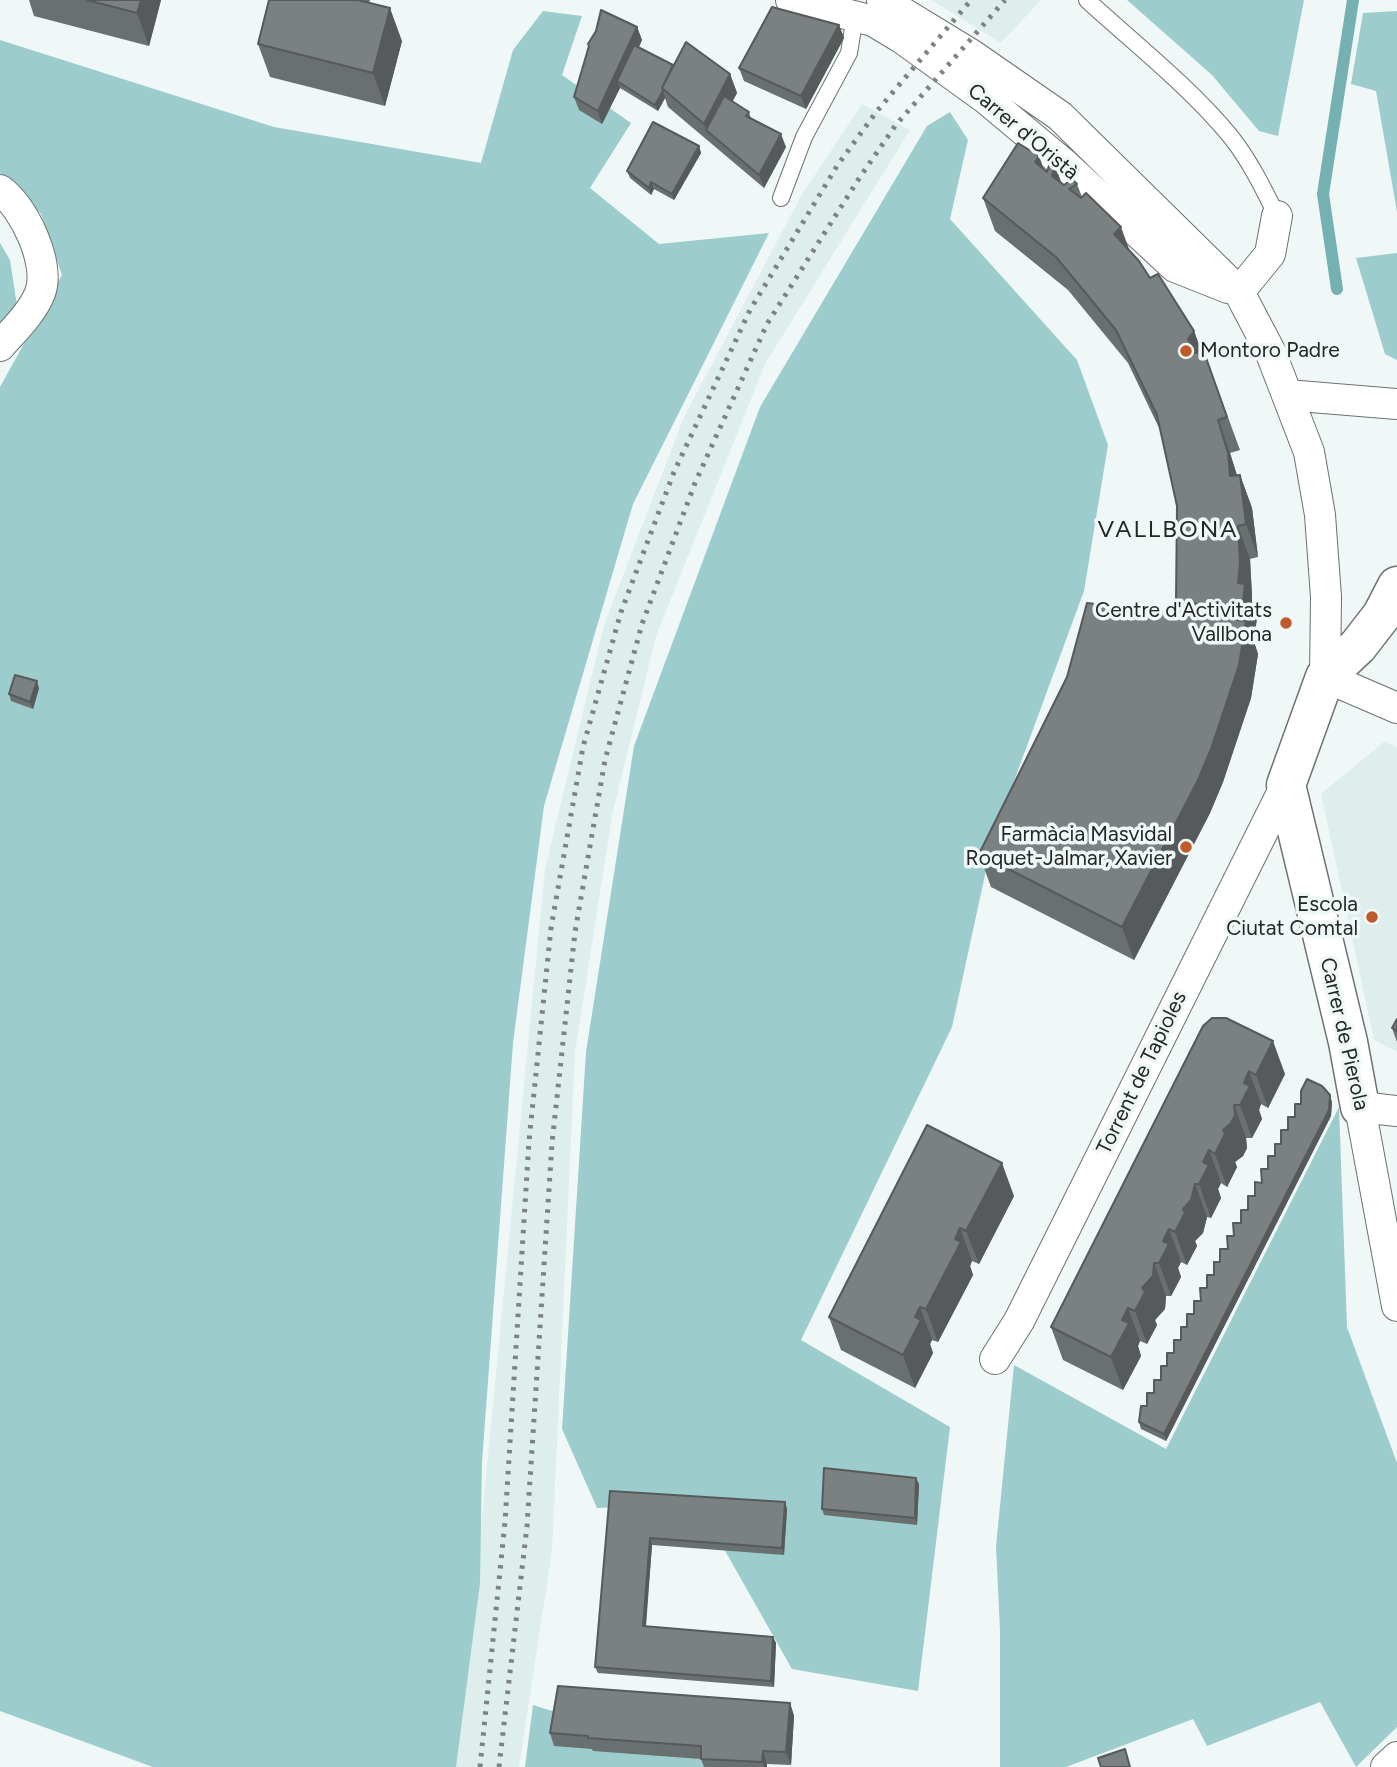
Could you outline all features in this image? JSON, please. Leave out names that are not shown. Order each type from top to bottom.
[{"type":"street","name":"Carrer d'Oristà","points":[[790,0],[873,21],[903,39],[985,98],[1064,164],[1175,267],[1239,292]]},
{"type":"street","name":"Carrer d'Oristà","points":[[882,0],[972,55],[1060,116],[1239,292],[1270,351],[1309,452],[1320,515],[1326,597],[1325,677]]},
{"type":"street","points":[[0,190],[21,215],[36,244],[43,269],[41,291],[32,307],[0,346]]},
{"type":"street","points":[[1239,292],[1270,254],[1277,216]]},
{"type":"street","points":[[1287,395],[1397,404]]},
{"type":"street","points":[[1286,785],[1325,677],[1358,646],[1374,626],[1397,586]]},
{"type":"street","points":[[1325,677],[1397,708]]},
{"type":"street","name":"Carrer de Pierola","points":[[1286,785],[1348,1042],[1379,1109],[1397,1306]]},
{"type":"street","name":"Torrent de Tapioles","points":[[995,1359],[1019,1321],[1286,785]]},
{"type":"street","points":[[1386,1767],[1397,1757]]},
{"type":"lane","points":[[1087,0],[1199,103],[1231,137],[1255,172],[1277,216]]},
{"type":"lane","points":[[781,198],[804,137],[849,53],[855,16]]},
{"type":"shaded area","points":[[931,0],[1041,0],[1001,43]]},
{"type":"shaded area","points":[[1127,0],[1304,0],[1278,136],[1259,131],[1212,75]]},
{"type":"shaded area","points":[[543,11],[582,16],[562,75],[631,123],[590,188],[659,244],[769,233],[633,504],[544,806],[513,1043],[482,1462],[480,1583],[456,1767],[153,1767],[0,1711],[0,387],[62,275],[41,214],[0,173],[0,40],[274,127],[481,163],[513,50]]},
{"type":"shaded area","points":[[1397,11],[1397,212],[1376,91],[1351,84],[1363,13]]},
{"type":"shaded area","points":[[862,104],[910,130],[765,364],[656,636],[612,816],[575,1052],[552,1550],[519,1767],[454,1767],[467,1672],[545,869],[604,625],[684,417],[801,196]]},
{"type":"shaded area","points":[[950,112],[968,140],[950,219],[1077,360],[1108,445],[1084,591],[993,838],[952,1027],[801,1340],[950,1427],[918,1691],[792,1669],[698,1503],[597,1508],[562,1429],[586,1052],[634,746],[760,407],[927,126]]},
{"type":"shaded area","points":[[0,243],[10,260],[18,312],[0,333]]},
{"type":"shaded area","points":[[1397,253],[1397,360],[1385,354],[1356,258]]},
{"type":"shaded area","name":"Escola Ciutat Comtal","points":[[1385,741],[1397,747],[1397,1052],[1374,1040],[1321,794]]},
{"type":"shaded area","points":[[1339,1107],[1347,1327],[1397,1463],[1397,1727],[1356,1767],[1320,1702],[1207,1746],[1193,1719],[1066,1767],[1000,1767],[1000,1631],[996,1546],[1014,1365],[1166,1449]]},
{"type":"shaded area","points":[[533,1705],[730,1767],[525,1767]]},
{"type":"building","points":[[87,0],[141,0],[137,13]]},
{"type":"building","points":[[269,0],[358,0],[390,8],[373,73],[258,44]]},
{"type":"building","points":[[772,7],[839,25],[801,96],[739,68]]},
{"type":"building","points":[[601,10],[637,27],[598,111],[574,97],[588,44],[596,31]]},
{"type":"building","points":[[686,42],[730,74],[704,124],[662,88]]},
{"type":"building","points":[[634,45],[673,65],[655,105],[617,81]]},
{"type":"building","points":[[724,96],[749,112],[746,116],[781,134],[759,175],[706,130]]},
{"type":"building","points":[[653,122],[699,146],[672,194],[651,182],[649,188],[627,171]]},
{"type":"building","points":[[1018,143],[1039,156],[1035,162],[1047,172],[1050,162],[1055,165],[1052,176],[1064,185],[1072,179],[1077,184],[1069,189],[1081,198],[1086,193],[1121,227],[1114,234],[1139,261],[1150,278],[1158,274],[1194,331],[1188,339],[1195,353],[1204,352],[1227,417],[1218,420],[1228,453],[1230,476],[1240,475],[1246,524],[1238,526],[1238,583],[1245,584],[1242,610],[1176,601],[1177,506],[1157,415],[1116,330],[1056,257],[983,198]]},
{"type":"building","points":[[1087,603],[1246,621],[1239,665],[1211,749],[1198,780],[1122,927],[979,854],[1067,677]]},
{"type":"building","points":[[15,675],[37,681],[30,702],[9,694]]},
{"type":"building","points":[[1212,1018],[1226,1018],[1273,1041],[1256,1075],[1249,1071],[1244,1083],[1250,1086],[1240,1105],[1234,1105],[1235,1115],[1223,1130],[1225,1134],[1215,1154],[1209,1150],[1203,1162],[1209,1165],[1199,1184],[1195,1184],[1191,1200],[1183,1209],[1185,1213],[1175,1232],[1169,1229],[1163,1241],[1169,1244],[1159,1263],[1154,1263],[1153,1276],[1142,1288],[1145,1292],[1135,1311],[1128,1308],[1122,1320],[1129,1323],[1111,1357],[1051,1327],[1203,1026]]},
{"type":"building","points":[[1307,1079],[1322,1086],[1330,1095],[1329,1110],[1164,1434],[1139,1422],[1141,1406],[1147,1406],[1147,1393],[1154,1393],[1154,1380],[1161,1380],[1161,1366],[1167,1366],[1167,1353],[1174,1353],[1174,1340],[1181,1340],[1181,1327],[1187,1327],[1187,1314],[1194,1314],[1194,1301],[1201,1301],[1200,1288],[1207,1288],[1207,1275],[1214,1275],[1214,1262],[1220,1262],[1220,1249],[1228,1249],[1227,1236],[1234,1236],[1233,1223],[1241,1223],[1241,1210],[1248,1210],[1248,1196],[1255,1196],[1255,1182],[1262,1183],[1261,1169],[1268,1169],[1268,1156],[1275,1156],[1275,1144],[1281,1144],[1281,1130],[1288,1130],[1288,1117],[1295,1117],[1295,1104],[1301,1104],[1301,1091]]},
{"type":"building","points":[[927,1125],[1002,1163],[966,1231],[960,1228],[955,1239],[961,1242],[926,1309],[920,1307],[915,1317],[921,1320],[903,1355],[829,1317]]},
{"type":"building","points":[[824,1468],[916,1478],[915,1518],[822,1509]]},
{"type":"building","points":[[610,1491],[785,1502],[782,1548],[650,1538],[643,1626],[773,1637],[771,1681],[595,1667]]},
{"type":"building","points":[[558,1686],[790,1703],[786,1752],[763,1751],[762,1762],[701,1759],[701,1746],[550,1733]]},
{"type":"building","points":[[1125,1749],[1130,1767],[1101,1767],[1098,1758]]},
{"type":"waterway","points":[[1337,289],[1323,194],[1353,0]]},
{"type":"railway","points":[[480,1767],[505,1522],[529,1141],[551,928],[583,747],[621,612],[674,472],[750,310],[837,166],[877,111],[971,0]]},
{"type":"railway","points":[[499,1767],[527,1526],[552,1143],[575,932],[605,760],[642,624],[695,483],[767,324],[895,126],[1005,0]]},
{"type":"place","name":"Montoro Padre","points":[[1186,351]]},
{"type":"place","name":"Centre d'Activitats Vallbona","points":[[1286,623]]},
{"type":"place","name":"Farmàcia Masvidal Roquet-Jalmar, Xavier","points":[[1186,847]]},
{"type":"place","name":"Escola Ciutat Comtal","points":[[1372,917]]},
{"type":"district","name":"VALLBONA","points":[[1168,530]]}]
